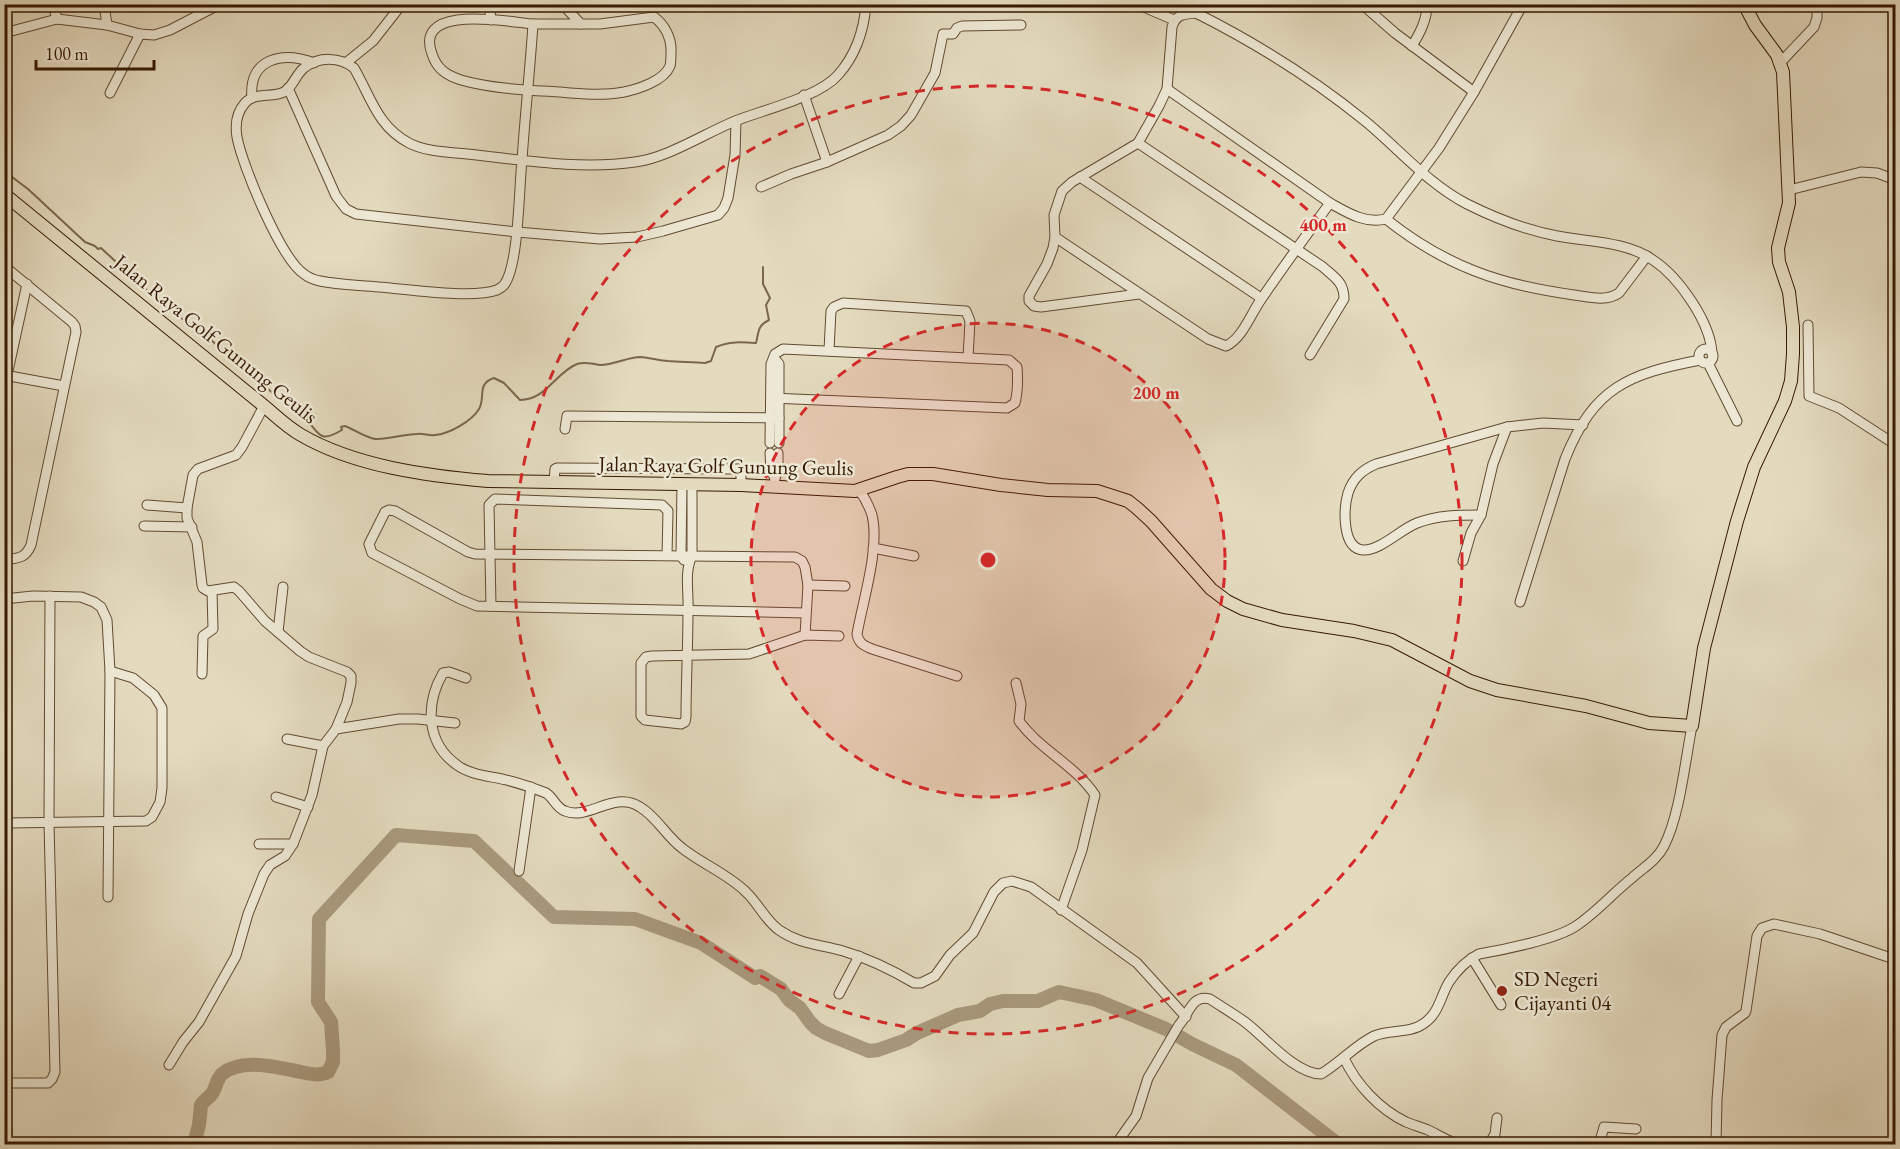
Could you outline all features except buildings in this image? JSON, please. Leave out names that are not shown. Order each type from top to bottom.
[{"type":"main road","points":[[1692,726],[1704,648],[1737,521],[1754,467],[1785,401],[1791,381],[1794,354],[1789,292],[1779,262],[1778,248],[1786,219],[1788,189],[1784,72],[1777,54],[1755,25],[1744,4]]},
{"type":"main road","name":"Jalan Raya Golf Gunung Geulis","points":[[4,194],[298,433],[335,452],[452,478],[488,481],[741,485],[775,482],[860,490],[908,474],[933,474],[1001,485],[1098,492],[1128,501],[1151,521],[1210,589],[1227,602],[1243,609],[1282,620],[1354,631],[1392,640],[1470,681],[1497,690],[1586,706],[1649,723],[1692,726]]},
{"type":"street","points":[[53,4],[57,19]]},
{"type":"street","points":[[104,4],[106,25]]},
{"type":"street","points":[[4,33],[57,19],[106,25],[140,34],[154,35],[170,30],[220,4]]},
{"type":"street","points":[[347,62],[374,41],[402,4]]},
{"type":"street","points":[[489,4],[491,20]]},
{"type":"street","points":[[562,4],[581,24]]},
{"type":"street","points":[[533,24],[529,90],[522,160],[517,232],[507,280],[498,290],[450,293],[333,283],[302,274],[292,263],[281,244],[253,182],[240,148],[236,127],[238,116],[246,102],[252,98],[283,92],[306,66],[327,59],[347,62],[354,68],[381,120],[412,145],[449,152],[522,160],[590,164],[635,162],[658,157],[736,121],[823,87],[837,76],[857,45],[865,23],[866,4]]},
{"type":"street","points":[[1137,4],[1174,20]]},
{"type":"street","points":[[1362,4],[1372,8],[1412,46],[1474,92]]},
{"type":"street","points":[[1412,46],[1424,25],[1427,4]]},
{"type":"street","points":[[1167,89],[1330,203],[1357,217],[1375,221],[1386,219],[1423,172],[1474,92],[1523,4]]},
{"type":"street","points":[[1781,62],[1814,27],[1817,18],[1817,4]]},
{"type":"street","points":[[1139,294],[1041,308],[1029,301],[1029,296],[1047,264],[1055,237],[1056,204],[1062,191],[1080,177],[1138,143],[1167,89],[1174,20],[1198,8],[1334,97],[1453,196],[1501,220],[1554,236],[1611,245],[1647,256],[1668,273],[1692,303],[1706,328],[1707,359],[1737,421]]},
{"type":"street","points":[[654,17],[661,22],[671,45],[670,66],[660,77],[651,82],[622,92],[584,94],[529,90],[460,80],[446,74],[436,64],[430,51],[430,38],[434,30],[440,24],[451,20],[491,20],[533,24],[600,24],[654,17]]},
{"type":"street","points":[[761,187],[827,162],[888,135],[906,121],[935,73],[944,34],[953,34],[957,28],[962,26],[1021,25]]},
{"type":"street","points":[[110,93],[140,34]]},
{"type":"street","points":[[252,98],[252,78],[265,64],[276,58],[293,57],[314,63]]},
{"type":"street","points":[[288,88],[336,196],[346,209],[356,214],[517,232],[629,238],[718,215],[728,198],[735,156],[736,121]]},
{"type":"street","points":[[804,95],[827,162]]},
{"type":"street","points":[[1138,143],[1323,267],[1344,288],[1344,299],[1310,355]]},
{"type":"street","points":[[1788,189],[1861,172],[1877,173],[1896,180]]},
{"type":"street","points":[[1080,177],[1261,298]]},
{"type":"street","points":[[1055,237],[1208,339],[1226,346],[1238,336],[1261,298],[1330,203]]},
{"type":"street","points":[[1386,219],[1434,251],[1483,275],[1515,285],[1566,294],[1597,298],[1614,297],[1647,256]]},
{"type":"street","points":[[4,266],[75,326],[75,338],[31,545],[28,554],[4,560]]},
{"type":"street","points":[[4,389],[27,284]]},
{"type":"street","points":[[830,350],[831,311],[834,306],[843,303],[966,311],[970,321],[968,358]]},
{"type":"street","points":[[1808,325],[1809,396],[1839,408],[1896,445]]},
{"type":"street","points":[[775,398],[1008,408],[1015,403],[1018,392],[1017,367],[1009,360],[783,349],[775,354],[771,364],[775,398],[771,471],[775,482]]},
{"type":"street","points":[[1520,602],[1565,459],[1573,439],[1600,399],[1626,381],[1654,370],[1707,359]]},
{"type":"street","points":[[6,375],[64,386]]},
{"type":"street","points":[[169,1065],[187,1036],[199,1022],[236,956],[248,914],[267,868],[285,856],[293,844],[308,807],[323,746],[336,729],[347,702],[351,676],[339,668],[309,657],[260,616],[234,587],[212,591],[205,590],[202,585],[196,542],[187,518],[191,482],[198,469],[236,454],[264,406]]},
{"type":"street","points":[[565,429],[567,416],[775,418]]},
{"type":"street","points":[[1481,515],[1442,516],[1416,523],[1377,547],[1364,550],[1352,542],[1346,530],[1344,515],[1355,478],[1364,469],[1376,464],[1507,427],[1543,423],[1583,425]]},
{"type":"street","points":[[1463,561],[1472,532],[1481,515],[1493,464],[1507,427]]},
{"type":"street","points":[[554,483],[557,468],[642,468],[739,470],[741,471],[741,485]]},
{"type":"street","points":[[642,468],[648,484]]},
{"type":"street","points":[[648,484],[654,469]]},
{"type":"street","points":[[681,556],[687,484]]},
{"type":"street","points":[[687,484],[690,560],[688,609],[687,655],[685,722],[681,724],[645,720],[640,716],[643,659],[652,656],[687,655],[749,654],[805,635],[839,636]]},
{"type":"street","points":[[860,490],[871,513],[874,530],[873,548],[857,634],[861,644],[957,676]]},
{"type":"street","points":[[491,606],[489,505],[495,499],[662,506],[668,511],[667,555]]},
{"type":"street","points":[[147,505],[187,508]]},
{"type":"street","points":[[805,635],[806,612],[807,585],[805,567],[802,561],[795,557],[690,560],[681,556],[667,555],[471,554],[392,510],[385,512],[369,544],[372,553],[477,606],[806,612]]},
{"type":"street","points":[[144,526],[192,527]]},
{"type":"street","points":[[873,548],[914,556]]},
{"type":"street","points":[[807,585],[845,586]]},
{"type":"street","points":[[278,632],[283,587]]},
{"type":"street","points":[[202,674],[203,636],[213,629],[212,591]]},
{"type":"street","points":[[4,599],[50,596],[81,597],[101,607],[107,620],[110,671],[108,897]]},
{"type":"street","points":[[4,1083],[48,1083],[55,1072],[50,822],[50,596]]},
{"type":"street","points":[[6,823],[109,822],[146,820],[152,817],[160,802],[162,788],[162,708],[154,695],[133,678],[110,671]]},
{"type":"street","points":[[466,678],[449,672],[443,674],[434,693],[430,720],[432,732],[438,744],[457,766],[484,776],[531,787],[551,796],[558,807],[571,813],[581,813],[609,803],[638,805],[654,818],[671,839],[746,892],[777,928],[801,942],[859,956],[914,982],[921,983],[935,976],[950,955],[972,933],[994,892],[1003,883],[1012,881],[1022,883],[1093,930],[1137,963],[1182,1021]]},
{"type":"street","points":[[1016,683],[1021,704],[1019,721],[1073,770],[1095,795],[1082,850],[1061,910]]},
{"type":"street","points":[[336,729],[399,719],[455,723]]},
{"type":"street","points":[[1116,1144],[1136,1116],[1148,1078],[1191,1004],[1197,999],[1210,999],[1246,1023],[1308,1072],[1321,1074],[1344,1058],[1356,1046],[1375,1036],[1414,1029],[1423,1024],[1434,1014],[1448,983],[1457,970],[1472,958],[1479,954],[1543,938],[1575,926],[1609,900],[1653,861],[1663,849],[1677,806],[1692,726]]},
{"type":"street","points":[[287,739],[323,746]]},
{"type":"street","points":[[519,871],[531,787]]},
{"type":"street","points":[[276,797],[308,807]]},
{"type":"street","points":[[259,844],[293,844]]},
{"type":"street","points":[[1716,1144],[1722,1035],[1726,1027],[1745,1014],[1757,936],[1762,928],[1774,924],[1820,934],[1888,957],[1896,957]]},
{"type":"street","points":[[839,994],[859,956]]},
{"type":"street","points":[[1472,958],[1502,1005]]},
{"type":"street","points":[[1344,1058],[1350,1072],[1360,1084],[1394,1115],[1444,1140],[1458,1144]]},
{"type":"street","points":[[1489,1144],[1495,1134],[1497,1118]]},
{"type":"street","points":[[1599,1144],[1604,1127],[1636,1129]]},
{"type":"waterway","points":[[4,171],[28,189],[85,242],[98,249],[101,248],[153,296],[159,298],[181,318],[197,328],[289,407],[299,411],[317,432],[324,436],[334,434],[345,426],[375,439],[412,434],[435,435],[447,432],[476,414],[481,404],[483,387],[494,378],[504,383],[520,400],[537,396],[562,373],[580,363],[605,365],[640,357],[677,362],[705,363],[711,361],[716,347],[731,343],[756,343],[760,327],[769,320],[766,305],[770,298],[763,284],[763,267]]},
{"type":"waterway","points":[[194,1144],[201,1105],[213,1093],[220,1076],[230,1069],[258,1065],[312,1074],[328,1072],[333,1062],[333,1050],[331,1022],[318,1002],[319,919],[396,835],[474,841],[554,917],[635,919],[701,943],[755,978],[760,976],[781,989],[816,1028],[869,1051],[906,1040],[958,1015],[980,1011],[990,1004],[1003,1001],[1038,1001],[1059,992],[1096,1000],[1166,1029],[1236,1065],[1338,1144]]},
{"type":"waterway","points":[[4,1139],[11,1136],[12,1130]]},
{"type":"place","name":"SD Negeri Cijayanti 04","points":[[1502,991]]}]
